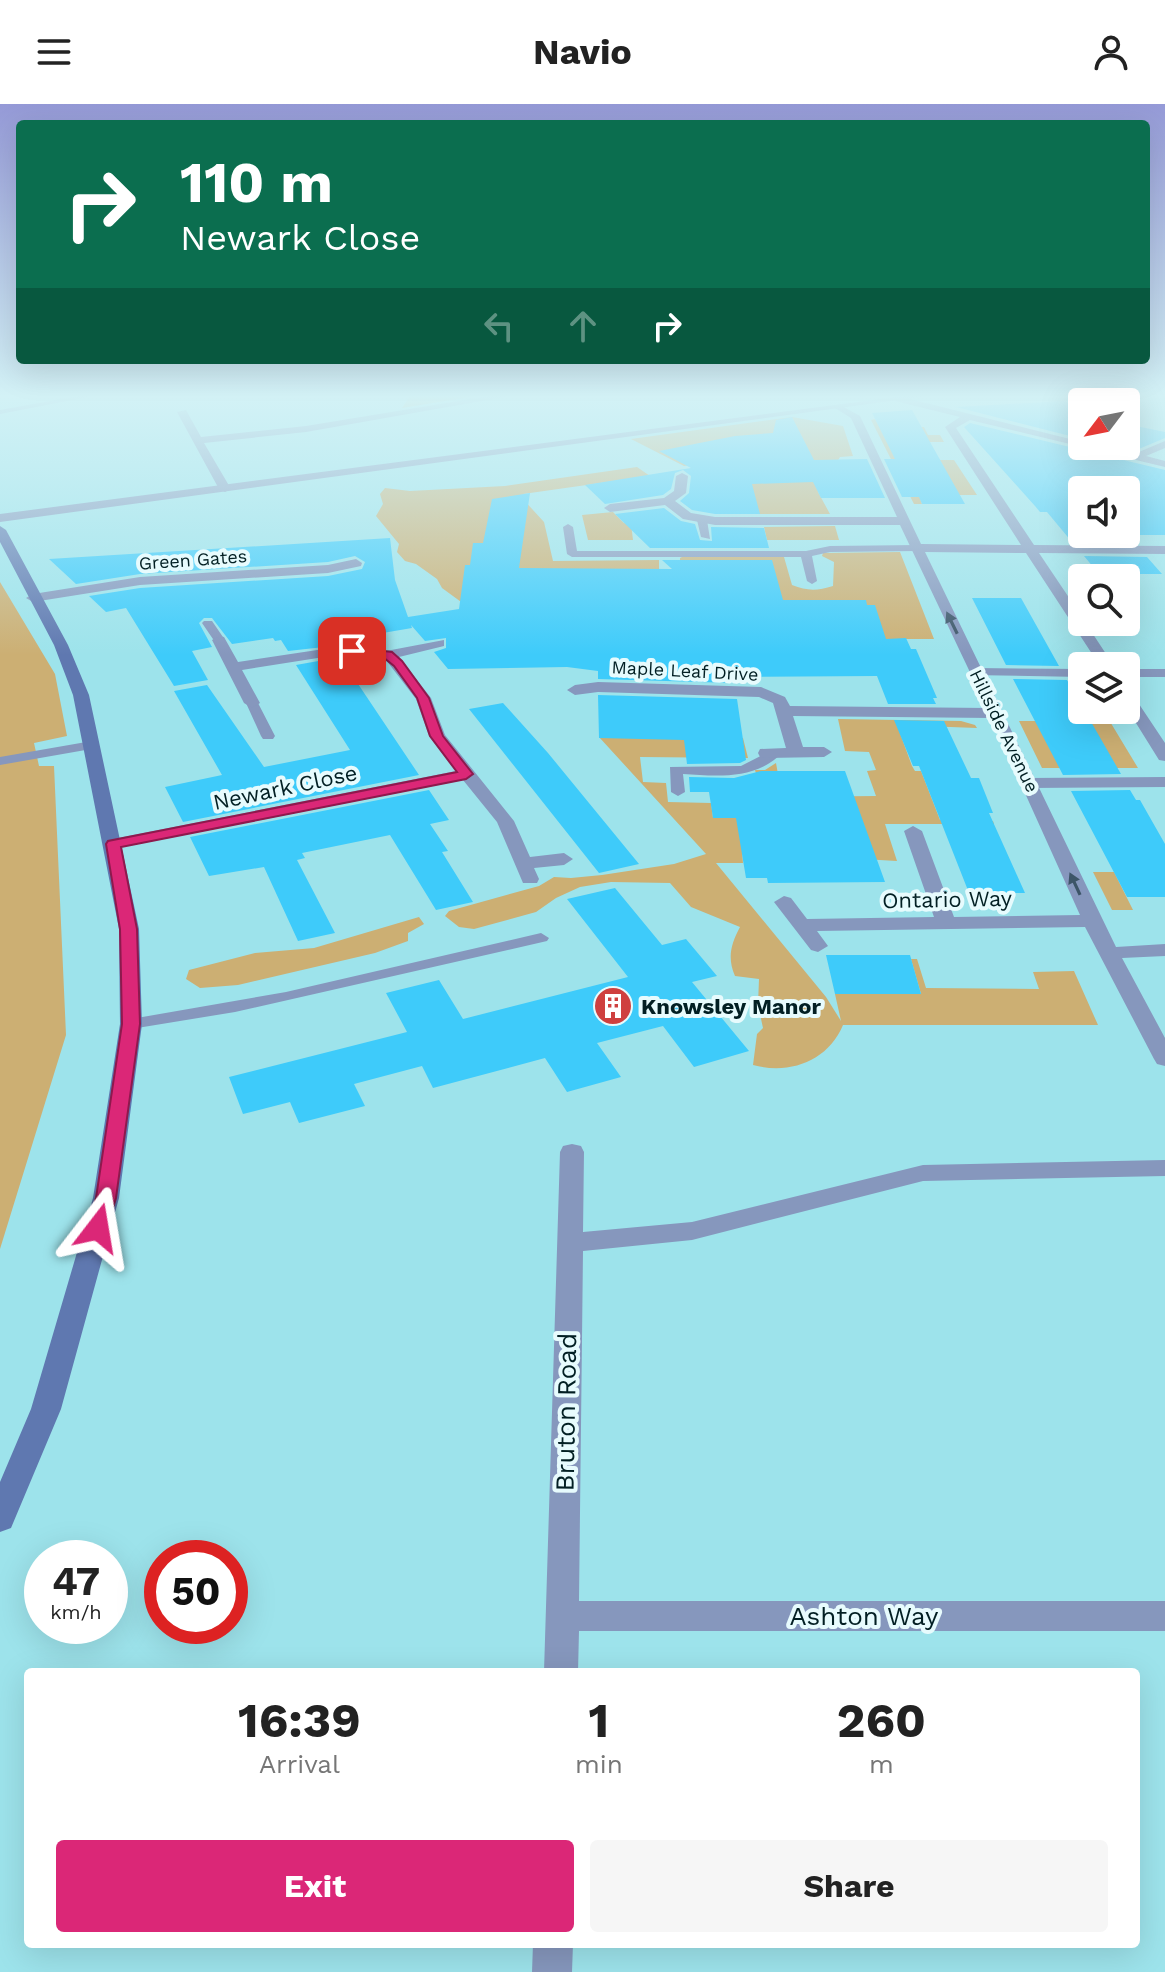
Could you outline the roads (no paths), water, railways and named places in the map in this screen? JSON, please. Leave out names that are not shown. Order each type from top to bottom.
[{"type":"main road","points":[[0,530],[33,598],[61,645],[81,695],[129,929],[131,1024],[106,1198],[46,1409],[0,1518]]},
{"type":"street","points":[[221,481],[225,489]]},
{"type":"street","points":[[0,518],[278,481]]},
{"type":"street","points":[[610,508],[667,501],[680,493],[681,481]]},
{"type":"street","name":"Hillside Avenue","points":[[886,481],[1092,921],[1162,1047]]},
{"type":"street","points":[[985,481],[1098,652]]},
{"type":"street","points":[[667,501],[687,516],[702,520],[905,521]]},
{"type":"street","points":[[917,548],[1165,550]]},
{"type":"street","name":"Green Gates","points":[[33,598],[140,581],[330,575],[356,563]]},
{"type":"street","points":[[219,640],[252,703]]},
{"type":"street","points":[[234,667],[324,653],[352,651],[388,655],[439,643]]},
{"type":"street","points":[[388,655],[423,698],[437,736],[505,821],[527,871],[564,859]]},
{"type":"street","points":[[975,672],[1068,673]]},
{"type":"street","points":[[1140,673],[1165,673]]},
{"type":"street","name":"Maple Leaf Drive","points":[[575,691],[598,687],[761,692],[780,700],[786,711]]},
{"type":"street","points":[[796,752],[786,711],[997,713]]},
{"type":"street","points":[[1140,717],[1165,756]]},
{"type":"street","points":[[770,753],[824,752]]},
{"type":"street","name":"Newark Close","points":[[113,844],[466,774]]},
{"type":"street","points":[[1029,783],[1165,782]]},
{"type":"street","points":[[913,831],[946,923]]},
{"type":"street","points":[[784,902],[818,946]]},
{"type":"street","name":"Ontario Way","points":[[802,925],[1092,921]]},
{"type":"street","points":[[1111,953],[1165,950]]},
{"type":"street","name":"Bruton Road","points":[[561,1668],[572,1152]]},
{"type":"street","points":[[569,1242],[630,1239],[692,1231],[923,1173],[1165,1168]]},
{"type":"street","name":"Ashton Way","points":[[562,1616],[1165,1616]]},
{"type":"street","points":[[552,1972],[553,1948]]},
{"type":"lane","points":[[702,520],[706,537]]},
{"type":"lane","points":[[568,527],[572,554],[806,554],[830,549],[917,548]]},
{"type":"lane","points":[[806,554],[812,581]]},
{"type":"lane","points":[[208,623],[219,640]]},
{"type":"lane","points":[[252,703],[268,736]]},
{"type":"lane","points":[[0,761],[92,745]]},
{"type":"lane","points":[[678,792],[675,770],[747,769],[763,765],[770,753]]},
{"type":"lane","points":[[131,1024],[337,986],[541,938]]},
{"type":"place","name":"Knowsley Manor","points":[[613,1006]]}]
